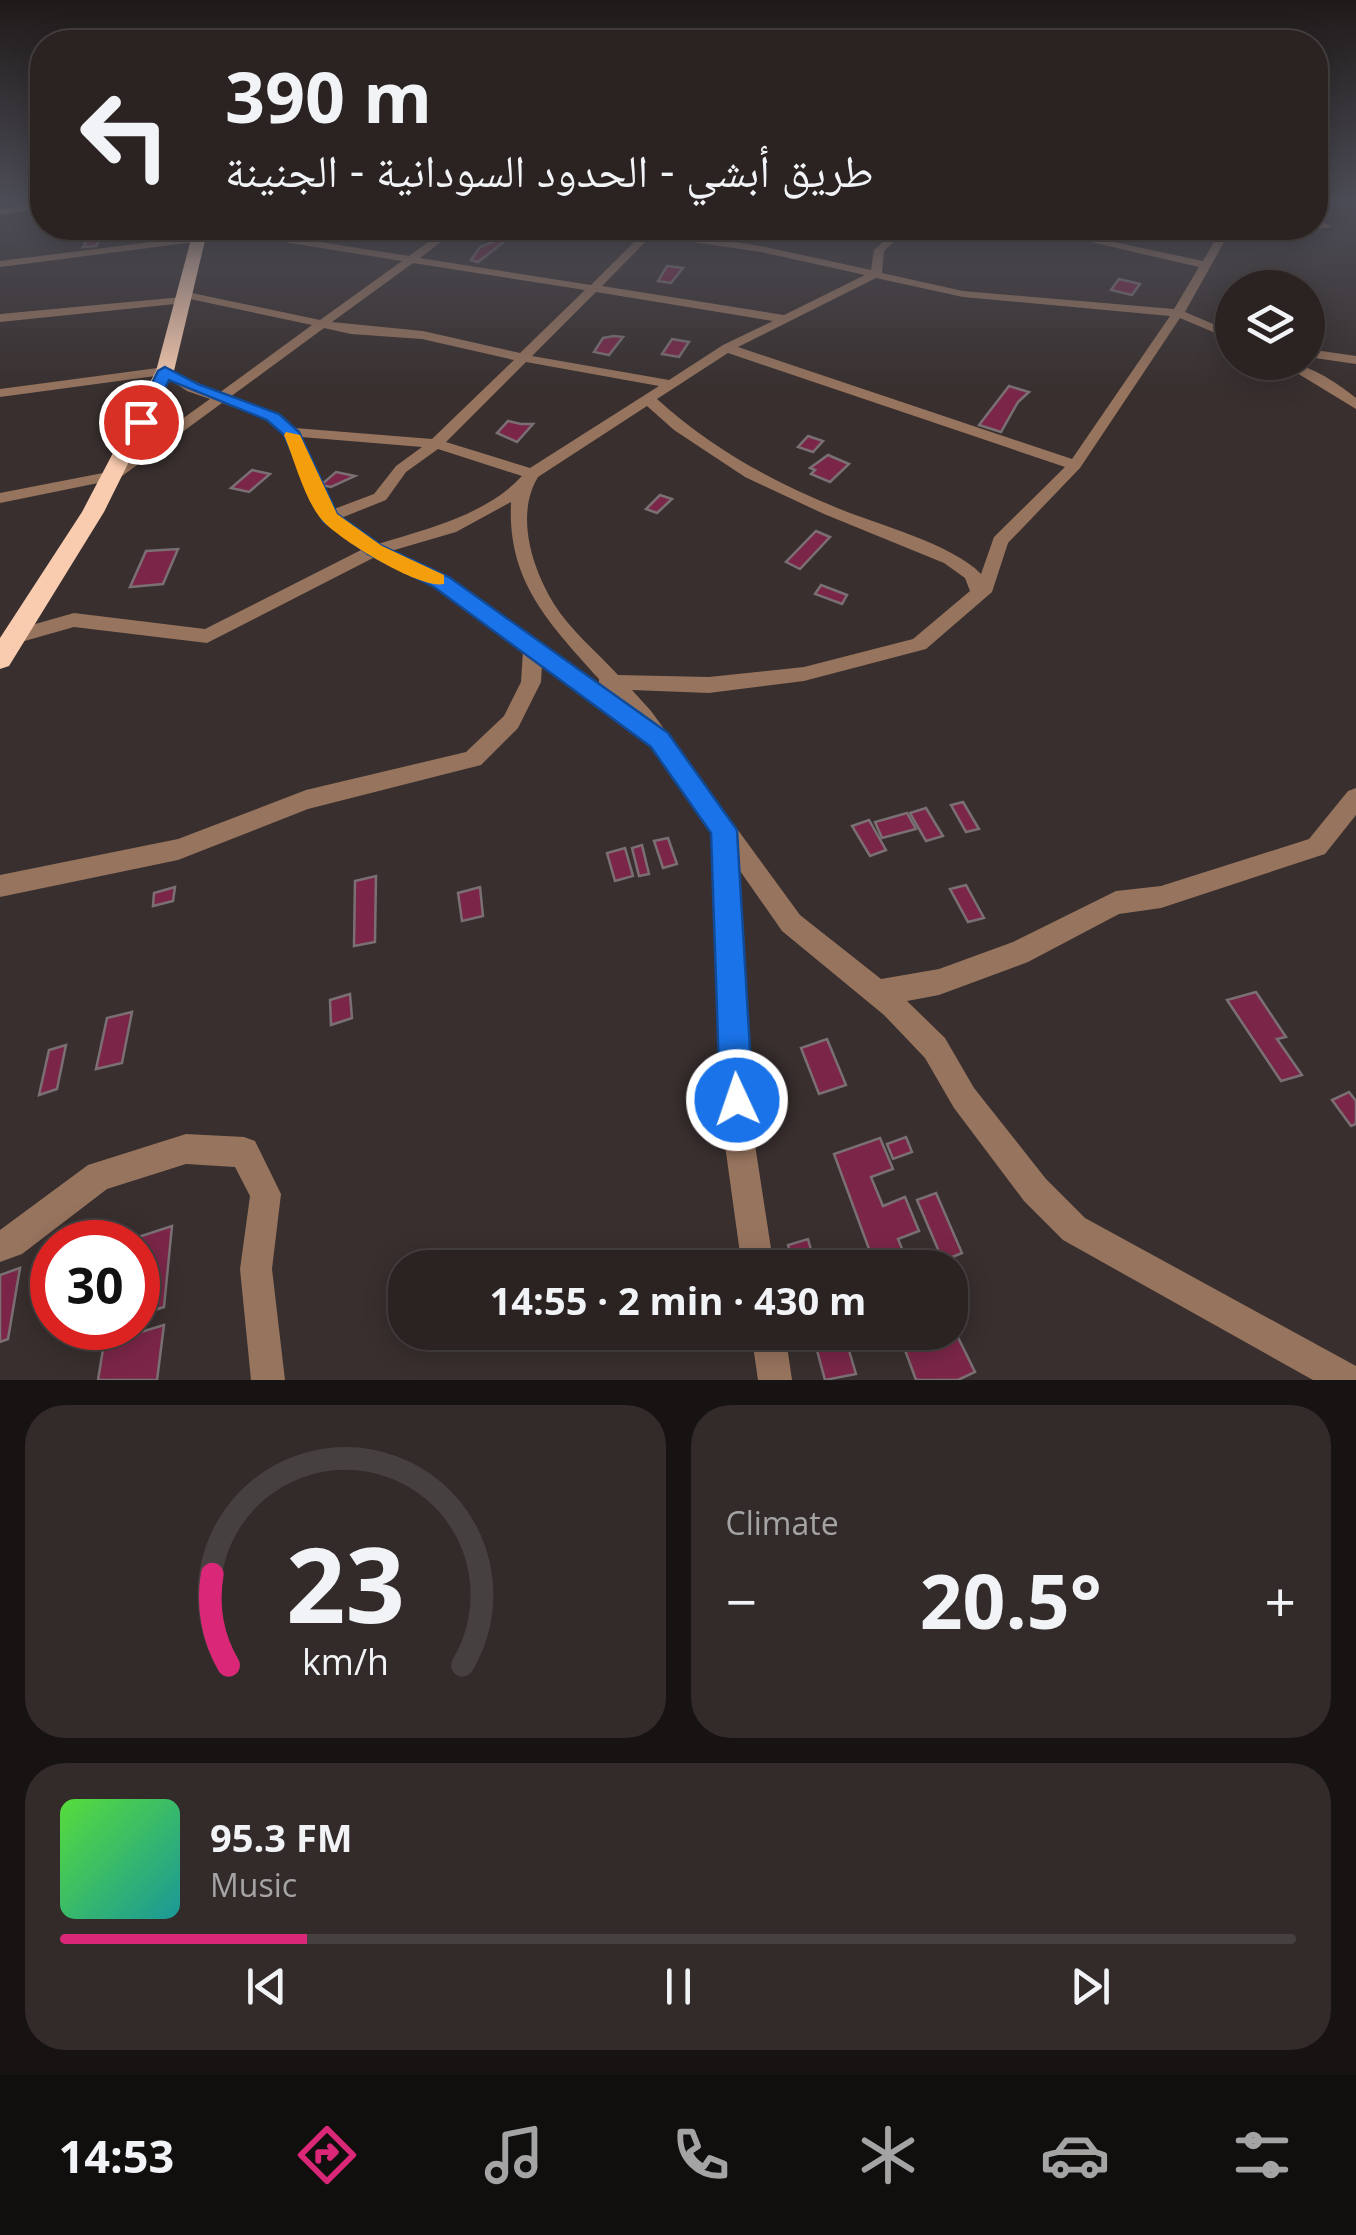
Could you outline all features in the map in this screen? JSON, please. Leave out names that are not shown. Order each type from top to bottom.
[{"type":"highway","points":[[0,659],[113,476],[165,371],[195,265]]},
{"type":"street","points":[[0,498],[113,476],[401,265]]},
{"type":"street","points":[[456,265],[785,319]]},
{"type":"street","points":[[329,517],[380,497],[401,469],[436,444],[615,265]]},
{"type":"street","points":[[836,265],[963,294],[1178,314],[1215,329]]},
{"type":"street","points":[[876,274],[877,265]]},
{"type":"street","points":[[608,682],[708,685],[804,674],[919,644],[986,588],[1000,540],[1075,464],[1178,314],[1201,265]]},
{"type":"street","points":[[14,637],[74,620],[207,636],[375,550],[450,528],[514,494],[532,474],[727,348],[876,274]]},
{"type":"street","points":[[0,318],[186,297],[319,323],[423,335],[670,384]]},
{"type":"street","points":[[727,348],[1075,464]]},
{"type":"street","points":[[1325,355],[1356,360]]},
{"type":"street","points":[[0,393],[165,371],[192,388],[221,394],[273,417],[291,432],[329,517],[375,550],[442,582],[660,740]]},
{"type":"street","points":[[1319,380],[1356,406]]},
{"type":"street","points":[[1334,388],[1356,382]]},
{"type":"street","points":[[647,398],[667,420],[732,466],[950,560],[973,575],[980,593]]},
{"type":"street","points":[[291,432],[436,444],[532,474]]},
{"type":"street","points":[[532,474],[519,495],[518,526],[530,572],[548,610],[660,740],[791,923],[935,1048],[964,1098],[1035,1190],[1074,1229],[1347,1380]]},
{"type":"street","points":[[0,886],[178,849],[306,800],[473,760],[511,722],[531,682],[533,650]]},
{"type":"street","points":[[876,993],[940,982],[1019,954],[1116,903],[1161,897],[1317,847],[1356,798]]},
{"type":"street","points":[[724,830],[738,1138],[755,1250]]},
{"type":"street","points":[[0,1246],[10,1243],[99,1176],[186,1149],[244,1152],[266,1194],[256,1268],[268,1380]]},
{"type":"street","points":[[771,1350],[775,1380]]},
{"type":"building","points":[[667,266],[683,268],[671,283],[658,281]]},
{"type":"building","points":[[1119,279],[1140,284],[1132,295],[1111,290]]},
{"type":"building","points":[[623,337],[609,355],[594,352],[603,338]]},
{"type":"building","points":[[672,339],[689,342],[679,357],[662,354]]},
{"type":"building","points":[[1009,386],[1029,392],[1018,402],[1001,432],[979,425]]},
{"type":"building","points":[[508,421],[533,424],[517,442],[497,433]]},
{"type":"building","points":[[808,436],[823,441],[813,452],[798,447]]},
{"type":"building","points":[[828,455],[849,464],[830,482],[811,474],[815,470],[810,468]]},
{"type":"building","points":[[252,470],[270,474],[249,492],[231,488]]},
{"type":"building","points":[[336,472],[355,476],[331,487],[321,485]]},
{"type":"building","points":[[660,495],[672,499],[657,513],[646,509]]},
{"type":"building","points":[[816,531],[830,537],[800,569],[786,562]]},
{"type":"building","points":[[178,549],[163,584],[130,587],[146,551]]},
{"type":"building","points":[[821,585],[847,595],[842,604],[815,594]]},
{"type":"building","points":[[963,802],[979,829],[966,832],[951,805]]},
{"type":"building","points":[[926,808],[943,836],[926,841],[910,813]]},
{"type":"building","points":[[907,813],[916,829],[882,838],[875,822]]},
{"type":"building","points":[[869,820],[886,850],[870,856],[852,826]]},
{"type":"building","points":[[668,838],[677,864],[663,868],[654,841]]},
{"type":"building","points":[[642,845],[649,874],[639,876],[632,848]]},
{"type":"building","points":[[625,848],[633,876],[615,881],[607,853]]},
{"type":"building","points":[[376,876],[375,942],[354,946],[355,881]]},
{"type":"building","points":[[966,885],[984,918],[968,922],[950,889]]},
{"type":"building","points":[[175,887],[173,901],[153,906],[154,893]]},
{"type":"building","points":[[480,887],[483,916],[462,921],[458,893]]},
{"type":"building","points":[[1256,992],[1286,1037],[1277,1039],[1302,1075],[1281,1081],[1227,1000]]},
{"type":"building","points":[[350,994],[352,1018],[331,1025],[330,1000]]},
{"type":"building","points":[[132,1012],[122,1063],[96,1069],[107,1018]]},
{"type":"building","points":[[827,1039],[846,1085],[819,1094],[801,1048]]},
{"type":"building","points":[[66,1045],[57,1089],[39,1095],[49,1050]]},
{"type":"building","points":[[1349,1092],[1356,1101],[1356,1124],[1351,1126],[1332,1100]]},
{"type":"building","points":[[906,1137],[912,1152],[893,1159],[887,1144]]},
{"type":"building","points":[[880,1138],[893,1169],[871,1177],[883,1206],[905,1197],[919,1231],[898,1239],[903,1250],[869,1250],[834,1154]]},
{"type":"building","points":[[936,1193],[961,1250],[938,1250],[917,1200]]},
{"type":"building","points":[[172,1226],[164,1307],[160,1308],[160,1230]]},
{"type":"building","points":[[808,1239],[811,1250],[789,1250],[788,1245]]},
{"type":"building","points":[[20,1268],[8,1339],[0,1342],[0,1275]]},
{"type":"building","points":[[164,1325],[157,1380],[98,1380],[103,1350],[160,1350],[160,1326]]},
{"type":"building","points":[[817,1350],[849,1350],[856,1374],[825,1380]]},
{"type":"building","points":[[905,1350],[964,1350],[975,1372],[958,1380],[916,1380]]},
{"type":"slow traffic","points":[[292,435],[329,517],[375,550],[436,579]]},
{"type":"route","points":[[141,422],[165,371],[192,388],[221,394],[273,417],[291,432],[329,517],[375,550],[442,582],[660,740],[724,830],[737,1100]]}]
